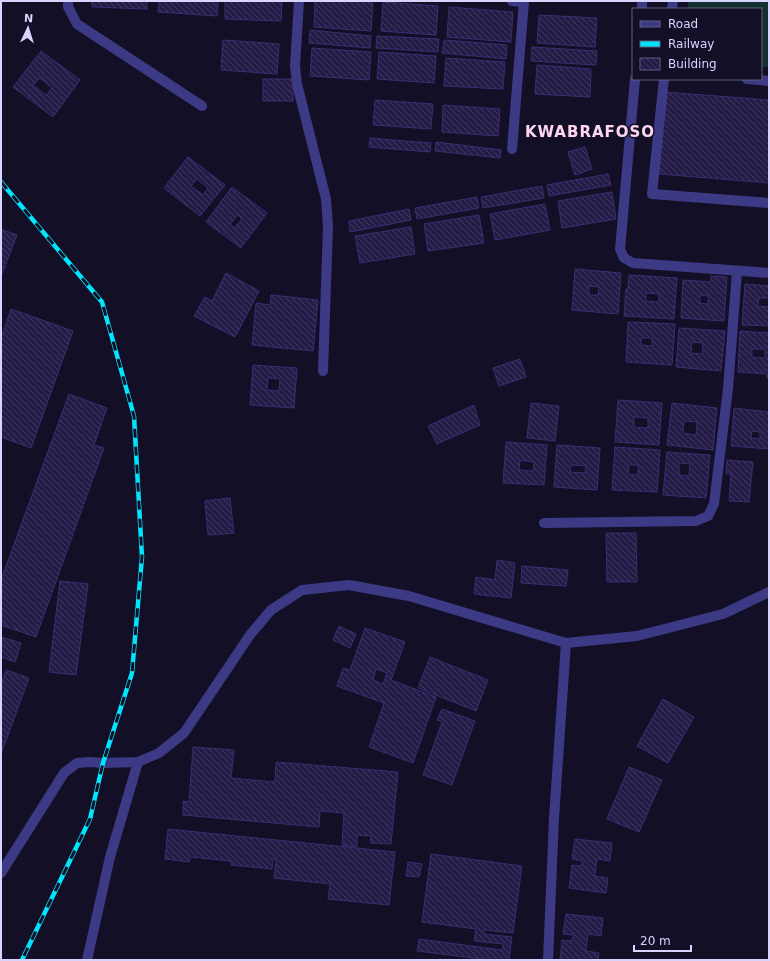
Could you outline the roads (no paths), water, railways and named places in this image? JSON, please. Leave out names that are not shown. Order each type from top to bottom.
[{"type":"street","points":[[68,1],[68,8],[77,24],[202,106]]},
{"type":"street","points":[[299,1],[295,66],[297,84],[326,199],[328,227],[323,370]]},
{"type":"street","points":[[512,1],[524,1],[512,149]]},
{"type":"street","points":[[635,80],[620,249],[624,258],[632,263],[769,273]]},
{"type":"street","points":[[664,80],[652,194],[769,203]]},
{"type":"street","points":[[758,80],[769,81]]},
{"type":"street","points":[[544,523],[696,521],[708,516],[714,504],[728,389],[737,271]]},
{"type":"street","points":[[1,873],[64,773],[77,763],[138,762],[159,753],[184,733],[250,635],[271,610],[302,590],[349,585],[409,596],[566,643],[637,636],[723,614],[769,592]]},
{"type":"street","points":[[548,960],[554,818],[566,643]]},
{"type":"street","points":[[87,960],[110,857],[138,762]]},
{"type":"railway","points":[[1,182],[102,302],[134,416],[142,557],[132,673],[103,763],[90,819],[22,960]]},
{"type":"district","name":"KWABRAFOSO","points":[[590,132]]}]
